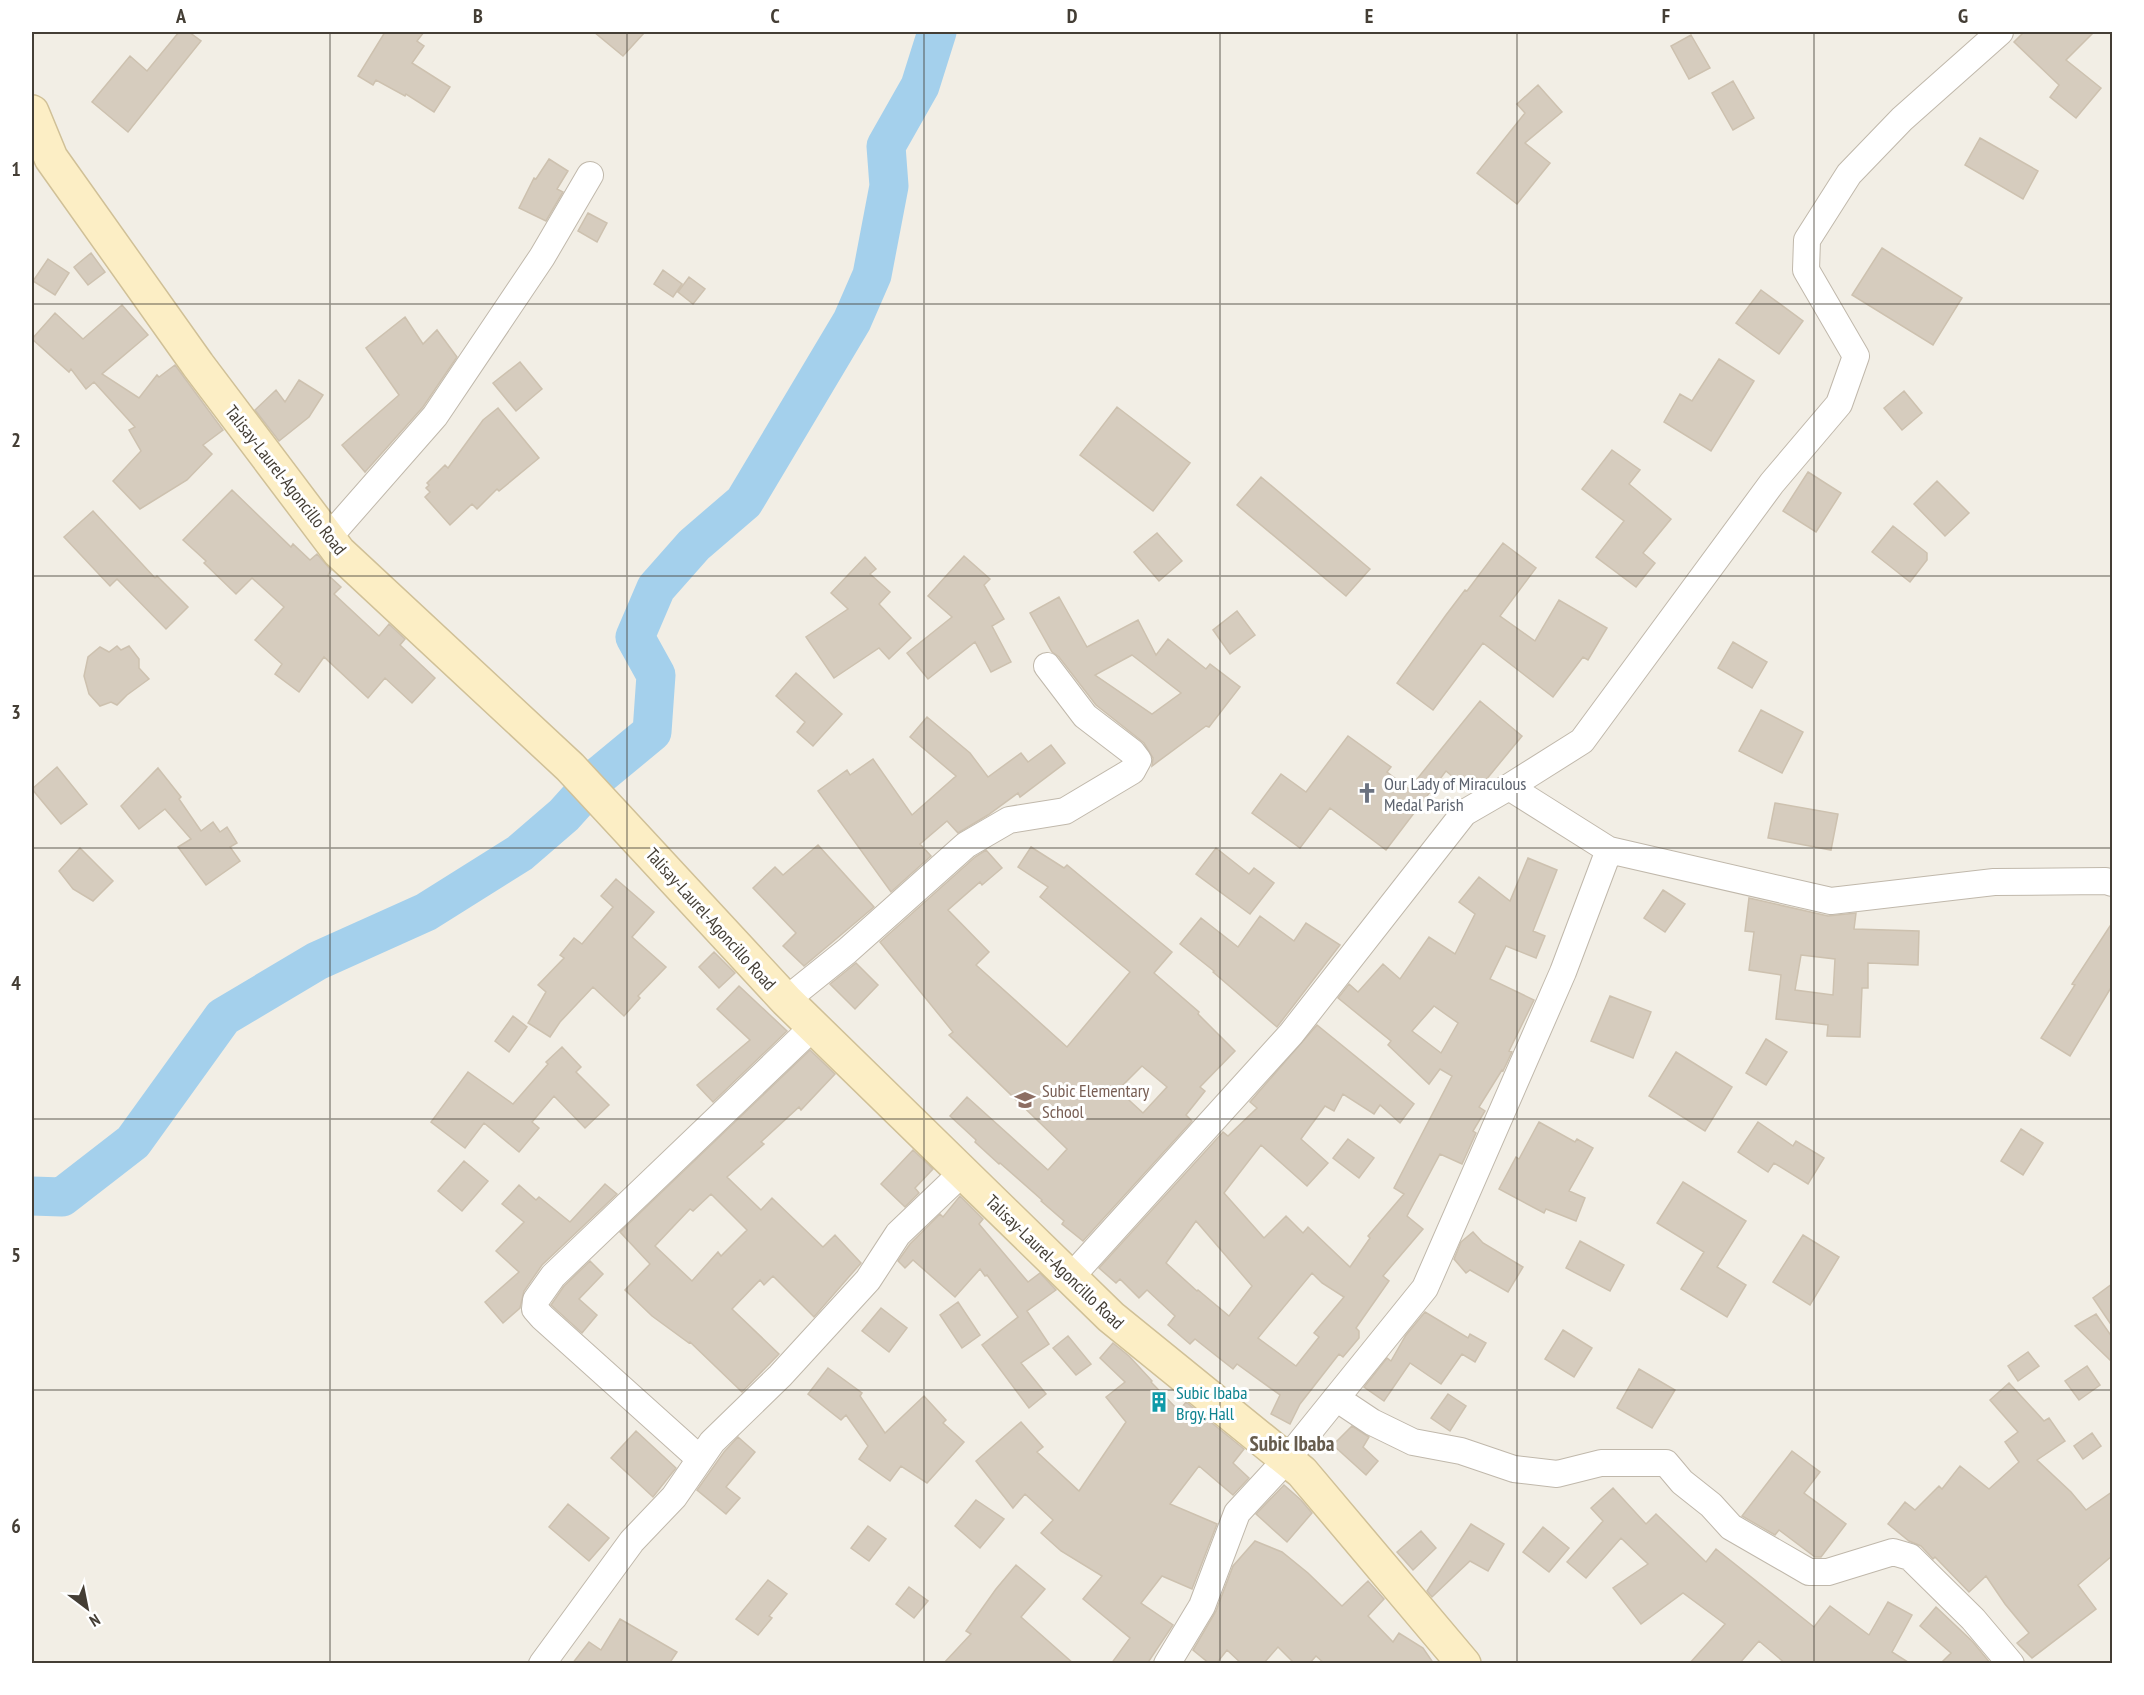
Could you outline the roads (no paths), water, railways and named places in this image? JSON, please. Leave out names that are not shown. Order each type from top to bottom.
[{"type":"main road","name":"Talisay-Laurel-Agoncillo Road","points":[[32,112],[51,158],[198,365],[347,560],[570,767],[786,1000],[1110,1317],[1302,1472],[1464,1664]]},
{"type":"street","points":[[1070,1278],[1291,1034],[1464,813],[1582,741],[1772,483],[1839,404],[1856,356],[1806,270],[1808,240],[1849,174],[1902,119],[2000,32]]},
{"type":"street","points":[[328,538],[435,416],[542,257],[590,175]]},
{"type":"street","points":[[786,1000],[847,951],[966,845],[1009,820],[1065,811],[1132,771],[1138,760],[1132,752],[1085,716],[1047,666]]},
{"type":"street","points":[[1509,787],[1609,850],[1831,901],[1994,882],[2106,881],[2112,883]]},
{"type":"street","points":[[1174,1661],[1202,1606],[1237,1513],[1287,1459],[1425,1288],[1563,972],[1609,850]]},
{"type":"street","points":[[700,1458],[542,1317],[535,1309],[536,1300],[553,1276],[813,1027]]},
{"type":"street","points":[[542,1664],[632,1541],[674,1497],[712,1442],[780,1376],[868,1280],[898,1234],[962,1173]]},
{"type":"street","points":[[1336,1398],[1372,1422],[1413,1442],[1461,1451],[1514,1469],[1557,1474],[1601,1463],[1666,1463],[1682,1482],[1711,1505],[1731,1527],[1809,1572],[1828,1572],[1893,1551],[1910,1557],[1973,1619],[2011,1664]]},
{"type":"waterway","points":[[32,1196],[62,1197],[133,1142],[223,1017],[317,961],[426,912],[520,853],[564,815],[600,775],[652,732],[656,675],[635,637],[656,588],[694,545],[744,502],[852,321],[872,275],[889,186],[886,146],[920,86],[937,32]]},
{"type":"place","name":"Our Lady of Miraculous Medal Parish","points":[[1367,793]]},
{"type":"place","name":"Subic Elementary School","points":[[1025,1100]]},
{"type":"place","name":"Subic Ibaba Brgy. Hall","points":[[1159,1402]]},
{"type":"district","name":"Subic Ibaba","points":[[1292,1443]]}]
